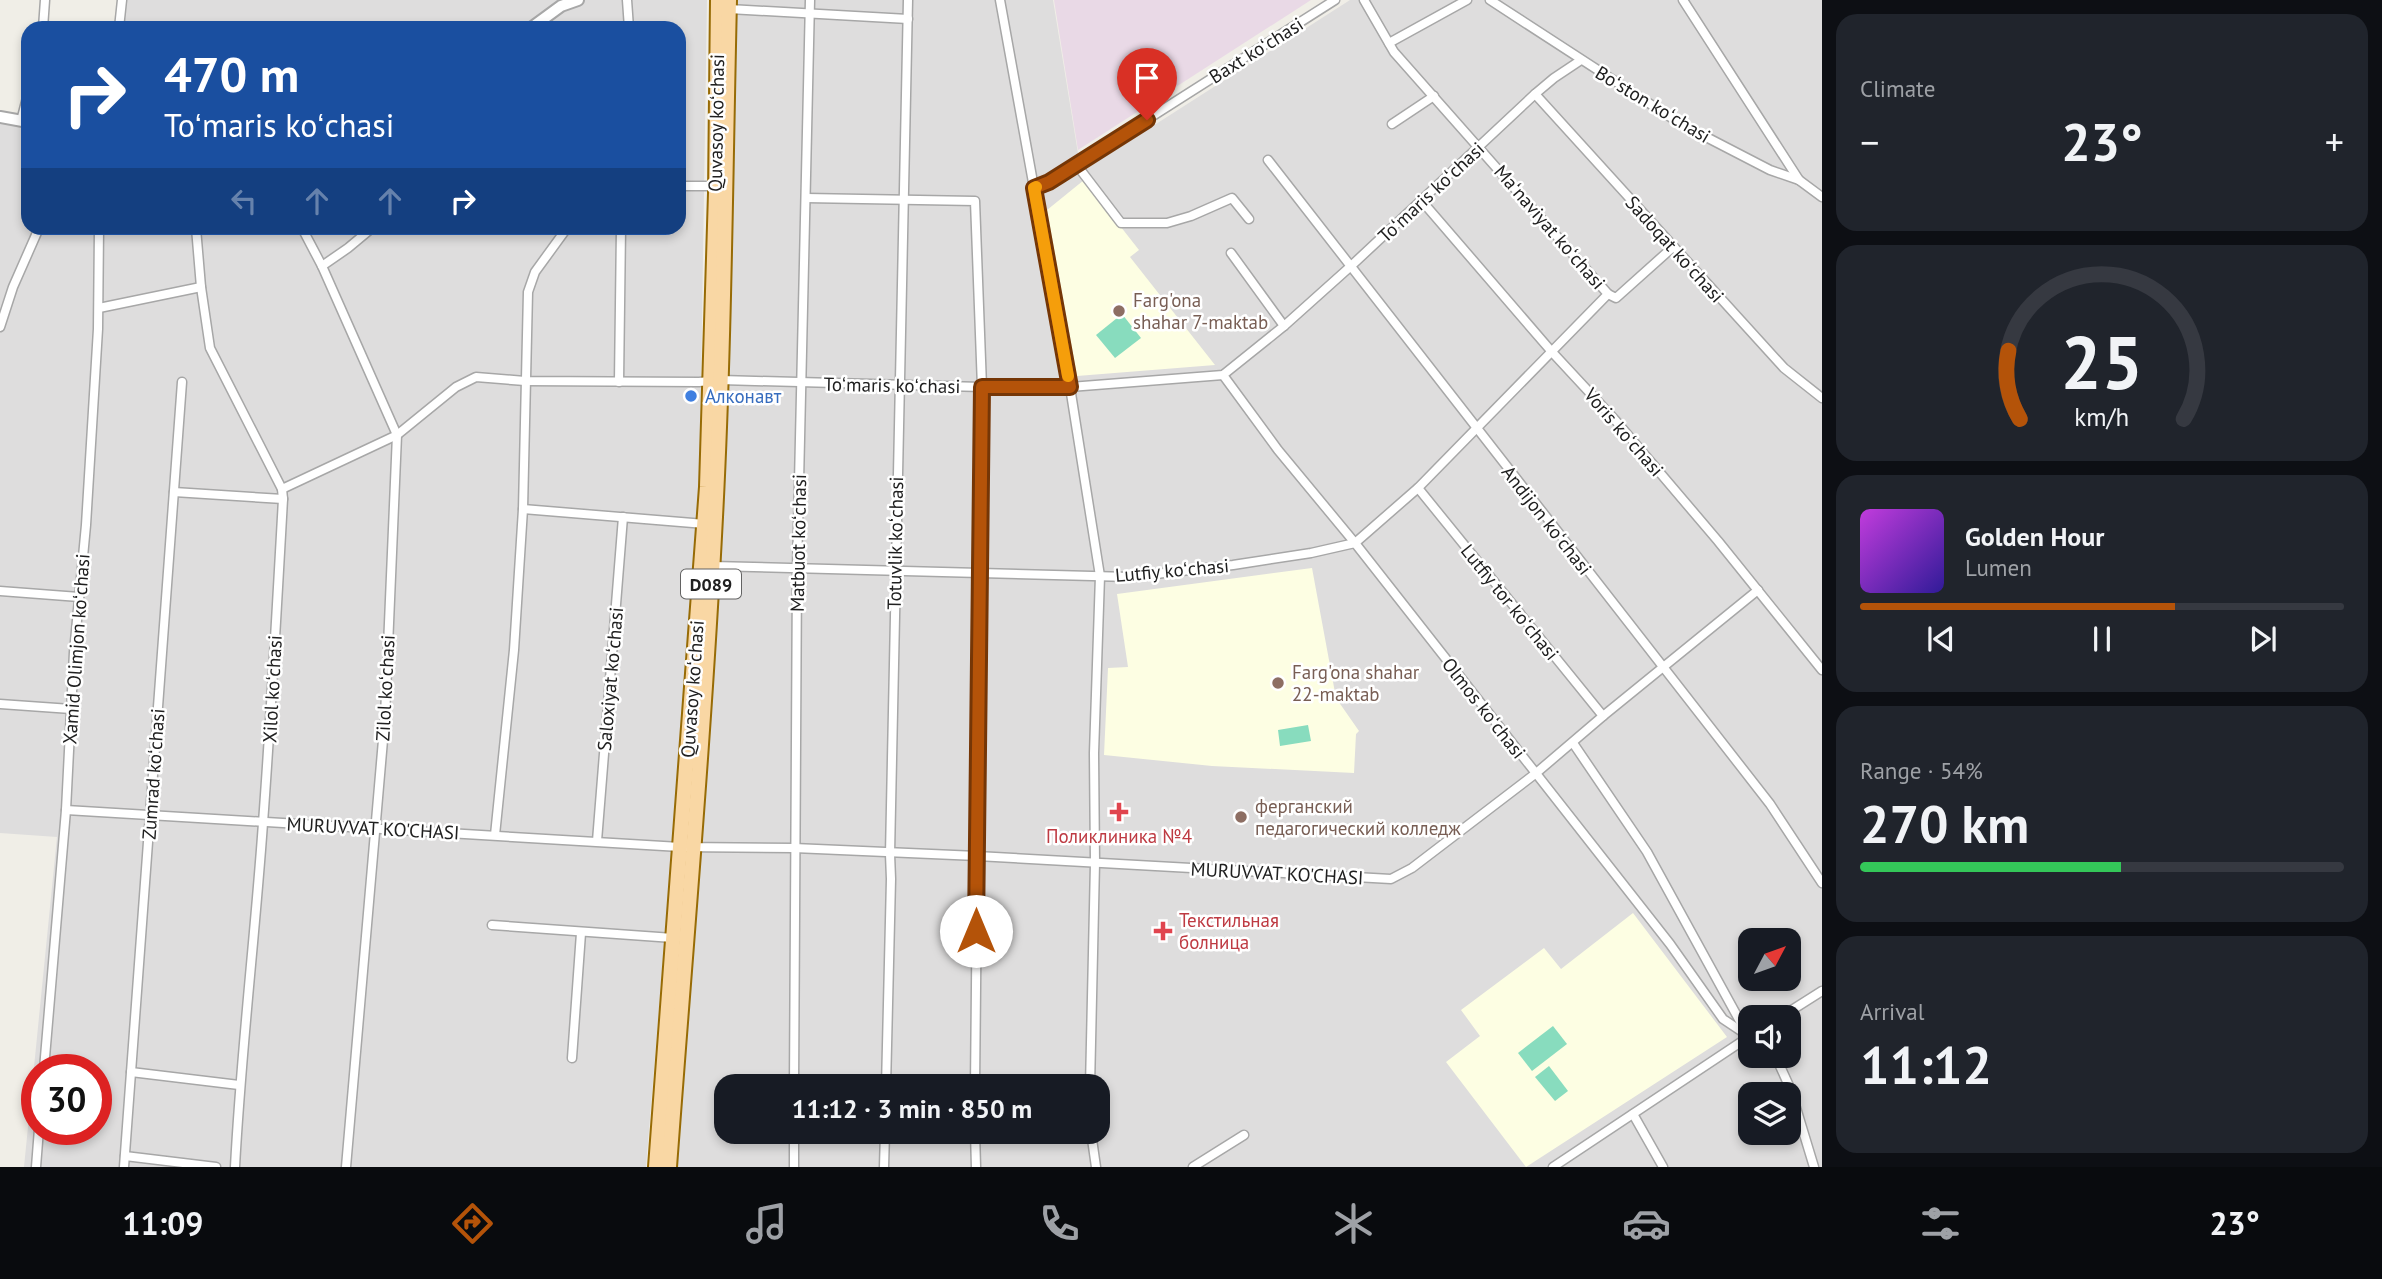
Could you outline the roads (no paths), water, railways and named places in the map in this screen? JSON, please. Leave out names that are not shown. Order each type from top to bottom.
[{"type":"main road","name":"Quvasoy koʻchasi","points":[[656,1167],[716,380],[716,190],[725,3]]},
{"type":"main road","name":"Quvasoy koʻchasi","points":[[669,1167],[695,846],[712,566],[725,3]]},
{"type":"street","points":[[44,21],[45,0]]},
{"type":"street","points":[[120,21],[122,0]]},
{"type":"street","points":[[539,21],[560,3],[578,0]]},
{"type":"street","points":[[627,0],[628,21]]},
{"type":"street","name":"Matbuot koʻchasi","points":[[794,1074],[797,570],[810,0]]},
{"type":"street","name":"Totuvlik koʻchasi","points":[[886,1074],[894,572],[908,0]]},
{"type":"street","points":[[1000,0],[1070,387],[1100,576],[1094,753],[1095,863],[1090,1074]]},
{"type":"street","name":"Baxt koʻchasi","points":[[1034,188],[1049,182],[1335,0]]},
{"type":"street","name":"Maʻnaviyat koʻchasi","points":[[1364,0],[1394,52],[1608,294],[1552,352]]},
{"type":"street","points":[[1390,43],[1467,0]]},
{"type":"street","name":"Boʻston koʻchasi","points":[[1490,0],[1682,124],[1770,170],[1800,180],[1822,197]]},
{"type":"street","points":[[1683,0],[1800,180]]},
{"type":"street","points":[[725,3],[809,14],[908,19]]},
{"type":"street","name":"Toʻmaris koʻchasi","points":[[282,489],[397,435],[456,387],[476,377],[525,381],[716,380],[899,386],[1070,387],[1223,375],[1284,326],[1535,94],[1581,60]]},
{"type":"street","name":"Sadoqat koʻchasi","points":[[1535,94],[1784,368],[1822,398]]},
{"type":"street","points":[[1392,124],[1434,96]]},
{"type":"street","points":[[0,117],[21,120]]},
{"type":"street","name":"Andijon koʻchasi","points":[[1268,160],[1770,804],[1822,883]]},
{"type":"street","points":[[1076,164],[1121,223],[1167,223],[1232,198],[1248,219]]},
{"type":"street","points":[[686,187],[716,190]]},
{"type":"street","points":[[806,198],[975,201],[982,387],[975,1074]]},
{"type":"street","name":"Voris koʻchasi","points":[[1421,200],[1552,352],[1616,421],[1822,670]]},
{"type":"street","points":[[0,327],[13,287],[36,235]]},
{"type":"street","name":"Xamid Olimjon koʻchasi","points":[[45,1054],[86,524],[99,309],[99,235]]},
{"type":"street","name":"Xilol koʻchasi","points":[[197,235],[210,348],[282,489],[283,499],[264,822],[239,1086],[235,1167]]},
{"type":"street","name":"Zilol koʻchasi","points":[[306,235],[397,435],[384,717],[345,1167]]},
{"type":"street","points":[[322,266],[364,235]]},
{"type":"street","points":[[495,835],[514,650],[523,509],[528,292],[535,272],[562,235]]},
{"type":"street","points":[[619,382],[621,235]]},
{"type":"street","points":[[1608,294],[1616,298],[1673,247]]},
{"type":"street","points":[[1231,253],[1284,326]]},
{"type":"street","points":[[99,309],[201,287]]},
{"type":"street","name":"Lutfiy koʻchasi","points":[[712,566],[1100,576],[1166,574],[1311,554],[1355,543],[1418,488],[1552,352]]},
{"type":"street","name":"Olmos koʻchasi","points":[[1223,375],[1278,450],[1355,543],[1662,934],[1723,1019],[1738,1028]]},
{"type":"street","name":"Zumrad koʻchasi","points":[[124,1167],[182,382]]},
{"type":"street","points":[[1810,388],[1822,388]]},
{"type":"street","name":"Lutfiy tor koʻchasi","points":[[1418,488],[1602,716]]},
{"type":"street","points":[[174,492],[283,499]]},
{"type":"street","points":[[523,509],[623,517],[705,519]]},
{"type":"street","name":"Saloxiyat koʻchasi","points":[[597,841],[623,517]]},
{"type":"street","name":"MURUVVAT KO'CHASI","points":[[66,810],[680,847],[794,848],[977,856],[1391,879],[1412,869],[1535,774],[1758,590]]},
{"type":"street","points":[[0,591],[79,597]]},
{"type":"street","points":[[0,704],[71,709]]},
{"type":"street","points":[[1573,743],[1647,852],[1738,1015]]},
{"type":"street","points":[[492,925],[673,938]]},
{"type":"street","points":[[572,1058],[581,933]]},
{"type":"street","points":[[1800,1005],[1822,991]]},
{"type":"street","points":[[1553,1167],[1738,1044]]},
{"type":"street","points":[[1781,1068],[1790,1088],[1814,1167]]},
{"type":"street","points":[[131,1072],[239,1086]]},
{"type":"street","points":[[1633,1114],[1663,1167]]},
{"type":"street","points":[[1193,1167],[1244,1135]]},
{"type":"street","points":[[794,1144],[794,1167]]},
{"type":"street","points":[[884,1167],[885,1144]]},
{"type":"street","points":[[975,1144],[976,1167]]},
{"type":"street","points":[[1093,1144],[1096,1167]]},
{"type":"street","points":[[36,1167],[38,1145]]},
{"type":"street","points":[[125,1156],[216,1167]]},
{"type":"place","name":"Farg'ona shahar 7-maktab","points":[[1119,311]]},
{"type":"place","name":"Алконавт","points":[[691,396]]},
{"type":"place","name":"Farg'ona shahar 22-maktab","points":[[1278,683]]},
{"type":"place","name":"Поликлиника №4","points":[[1119,812]]},
{"type":"place","name":"ферганский педагогический колледж","points":[[1241,817]]},
{"type":"place","name":"Текстильная болница","points":[[1163,931]]}]
